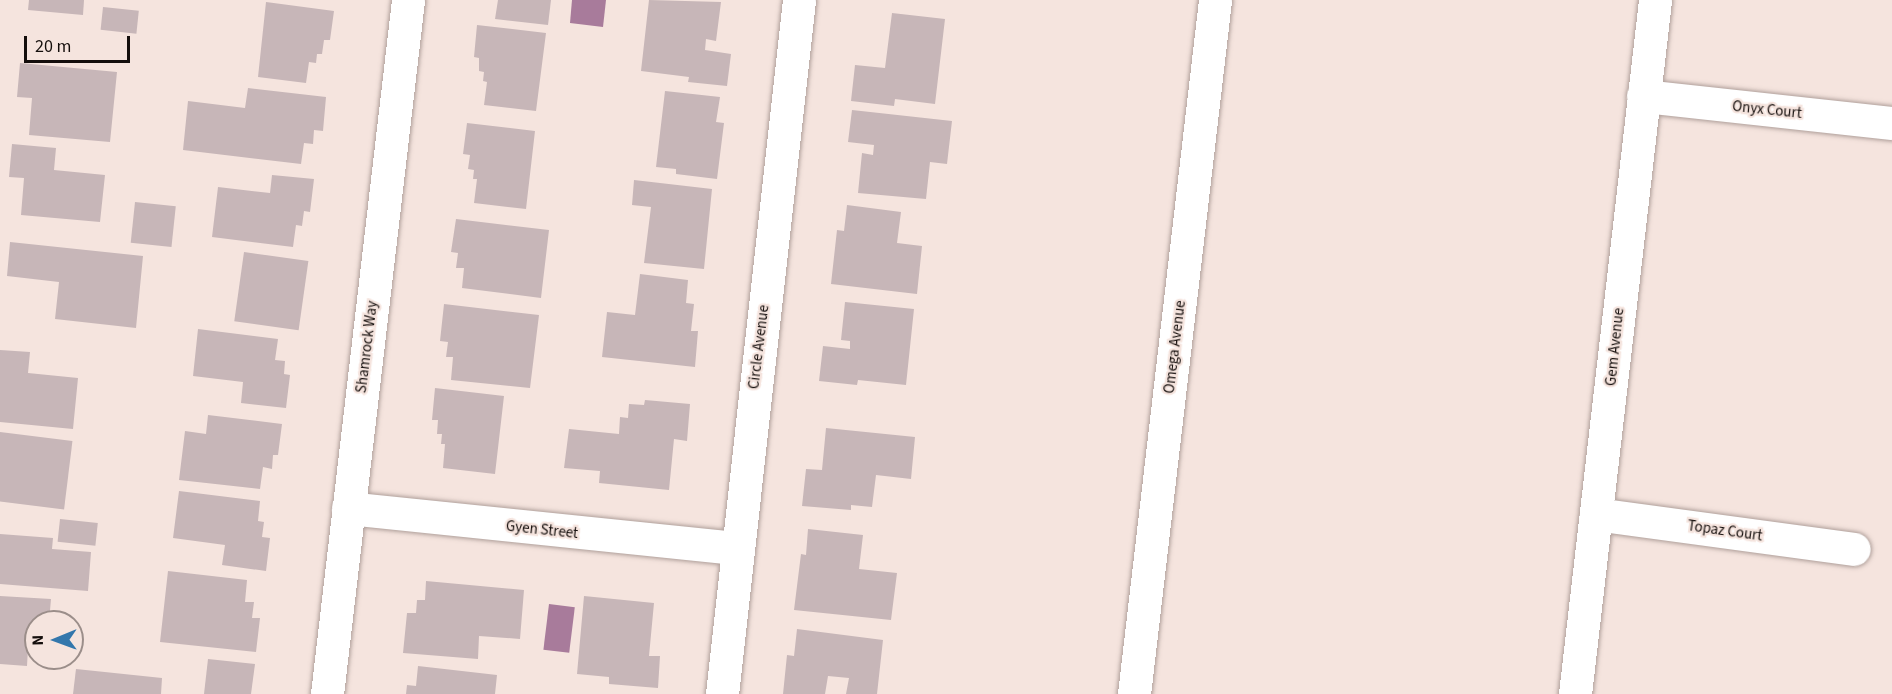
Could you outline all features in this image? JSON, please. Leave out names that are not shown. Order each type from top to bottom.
[{"type":"street","name":"Shamrock Way","points":[[327,694],[408,0]]},
{"type":"street","name":"Circle Avenue","points":[[722,694],[736,548],[799,0]]},
{"type":"street","name":"Omega Avenue","points":[[1134,694],[1215,0]]},
{"type":"street","name":"Gem Avenue","points":[[1575,694],[1655,0]]},
{"type":"street","name":"Onyx Court","points":[[1643,96],[1892,123]]},
{"type":"street","name":"Gyen Street","points":[[348,508],[736,548]]},
{"type":"street","name":"Topaz Court","points":[[1596,514],[1854,549]]},
{"type":"shaded area","points":[[572,0],[606,0],[603,27],[570,23]]},
{"type":"shaded area","points":[[549,604],[575,607],[569,653],[543,650]]},
{"type":"building","points":[[29,0],[84,0],[83,15],[28,10]]},
{"type":"building","points":[[498,0],[551,0],[548,25],[495,19]]},
{"type":"building","points":[[649,0],[721,2],[716,41],[706,39],[705,50],[731,54],[727,86],[688,82],[689,77],[641,71]]},
{"type":"building","points":[[266,2],[334,11],[330,40],[324,40],[322,54],[317,54],[316,63],[309,62],[306,83],[258,77]]},
{"type":"building","points":[[103,7],[139,11],[136,34],[101,30]]},
{"type":"building","points":[[892,13],[945,19],[935,104],[895,99],[894,106],[851,101],[855,65],[885,68]]},
{"type":"building","points":[[477,25],[546,33],[536,111],[484,105],[487,82],[483,81],[484,72],[479,71],[479,58],[474,57]]},
{"type":"building","points":[[20,63],[117,72],[110,142],[29,135],[32,98],[17,97]]},
{"type":"building","points":[[248,88],[326,97],[323,131],[314,130],[313,144],[304,143],[301,164],[183,150],[188,101],[245,108]]},
{"type":"building","points":[[665,91],[720,97],[716,122],[724,123],[717,179],[676,174],[676,169],[656,167]]},
{"type":"building","points":[[852,110],[952,121],[947,164],[930,162],[926,199],[858,193],[862,153],[873,155],[874,145],[848,142]]},
{"type":"building","points":[[467,123],[535,131],[526,209],[474,203],[477,179],[473,179],[474,170],[468,169],[470,155],[463,154]]},
{"type":"building","points":[[12,144],[56,148],[54,170],[105,175],[100,222],[21,215],[24,178],[9,177]]},
{"type":"building","points":[[272,175],[314,179],[310,212],[304,211],[302,226],[296,225],[293,247],[212,237],[218,187],[270,193]]},
{"type":"building","points":[[634,180],[712,189],[704,269],[644,263],[651,207],[632,205]]},
{"type":"building","points":[[135,202],[176,206],[171,247],[131,243]]},
{"type":"building","points":[[847,205],[901,212],[897,243],[922,246],[917,294],[831,284],[837,230],[844,231]]},
{"type":"building","points":[[456,219],[549,230],[541,298],[462,288],[464,268],[456,268],[458,253],[451,252]]},
{"type":"building","points":[[10,242],[143,256],[136,328],[55,319],[59,282],[7,276]]},
{"type":"building","points":[[244,252],[308,261],[299,330],[234,321]]},
{"type":"building","points":[[640,274],[688,280],[686,303],[694,304],[691,331],[698,331],[695,367],[602,357],[607,312],[635,315]]},
{"type":"building","points":[[845,302],[914,309],[906,385],[858,380],[857,385],[819,381],[823,346],[850,349],[850,341],[841,340]]},
{"type":"building","points":[[444,304],[539,315],[530,388],[451,380],[453,357],[446,357],[448,342],[440,341]]},
{"type":"building","points":[[198,329],[278,339],[275,360],[285,361],[284,374],[290,375],[286,408],[241,403],[243,382],[193,376]]},
{"type":"building","points":[[0,350],[30,352],[28,373],[78,378],[73,429],[0,422]]},
{"type":"building","points":[[435,388],[504,396],[495,474],[443,468],[445,444],[441,444],[442,434],[437,434],[438,420],[432,420]]},
{"type":"building","points":[[645,400],[690,404],[687,441],[674,439],[669,490],[599,483],[600,471],[564,468],[569,429],[619,434],[620,417],[628,418],[629,404],[644,405]]},
{"type":"building","points":[[208,415],[282,424],[278,455],[273,455],[272,469],[263,467],[260,489],[179,480],[185,431],[206,434]]},
{"type":"building","points":[[826,428],[915,437],[911,479],[876,475],[872,507],[851,505],[851,510],[802,506],[806,469],[822,470]]},
{"type":"building","points":[[0,432],[72,441],[64,509],[0,502]]},
{"type":"building","points":[[179,491],[260,501],[258,521],[264,522],[262,537],[270,538],[266,571],[222,565],[225,545],[173,538]]},
{"type":"building","points":[[60,519],[98,523],[95,546],[58,542]]},
{"type":"building","points":[[808,529],[863,535],[859,569],[897,573],[891,620],[794,610],[801,554],[806,555]]},
{"type":"building","points":[[0,534],[53,538],[52,549],[91,552],[88,591],[0,584]]},
{"type":"building","points":[[168,571],[247,580],[245,602],[254,602],[252,618],[260,618],[256,652],[160,642]]},
{"type":"building","points":[[426,581],[524,590],[520,639],[479,636],[478,659],[403,653],[407,613],[416,613],[417,600],[425,600]]},
{"type":"building","points":[[0,596],[51,599],[50,610],[24,610],[24,666],[0,664]]},
{"type":"building","points":[[584,596],[654,603],[649,656],[660,656],[658,688],[609,684],[609,677],[577,674]]},
{"type":"building","points":[[797,629],[883,640],[877,694],[846,694],[849,678],[828,676],[825,694],[783,694],[787,655],[794,656]]},
{"type":"building","points":[[208,659],[255,664],[251,694],[204,694]]},
{"type":"building","points":[[418,666],[497,675],[495,694],[406,694],[407,685],[416,686]]},
{"type":"building","points":[[76,670],[162,678],[161,694],[73,694]]}]
